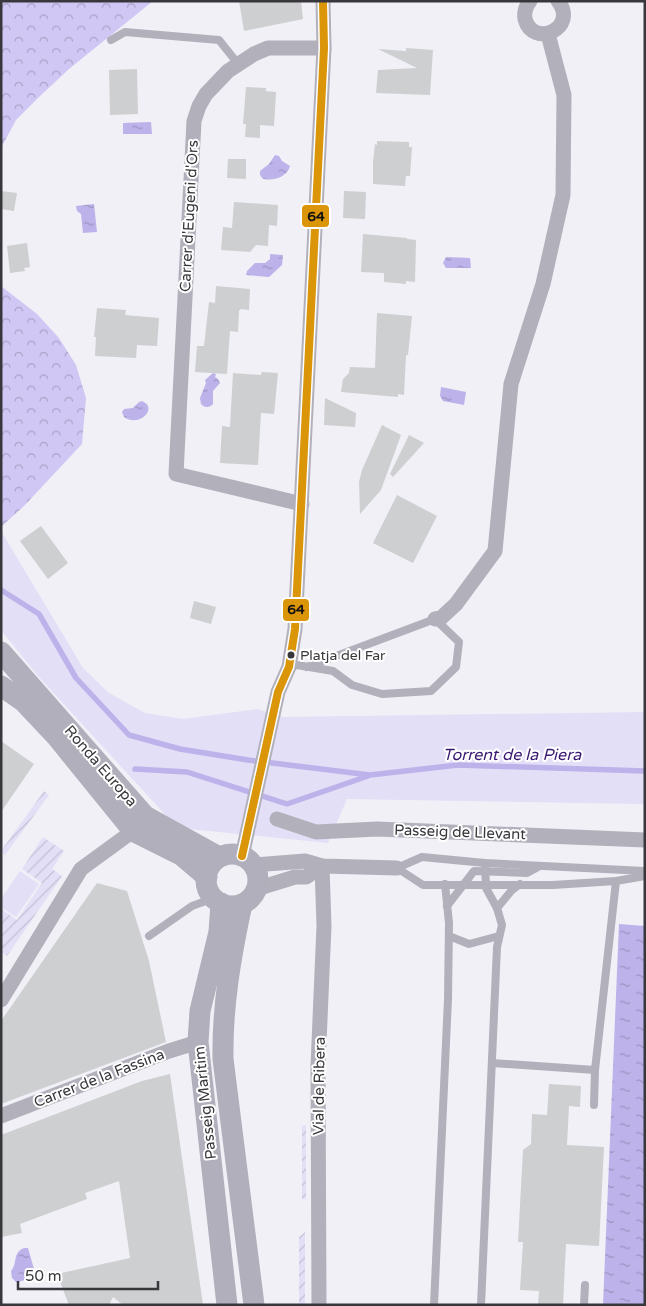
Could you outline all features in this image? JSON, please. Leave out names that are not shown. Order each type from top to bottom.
[{"type":"street","points":[[249,896],[258,875],[248,861],[251,815],[278,692],[289,667],[295,630],[324,48],[324,1]]},
{"type":"street","points":[[530,1],[525,13],[528,26],[536,33],[548,34],[559,27],[563,19],[563,11],[558,1]]},
{"type":"street","points":[[435,620],[441,618],[456,604],[495,551],[511,384],[543,284],[562,194],[564,95],[548,34]]},
{"type":"street","name":"Carrer d'Eugeni d'Ors","points":[[302,504],[176,474],[194,121],[199,106],[206,94],[228,71],[254,54],[268,48],[324,48]]},
{"type":"street","name":"Ronda Europa","points":[[1,652],[146,816],[219,857]]},
{"type":"street","name":"Ronda Europa","points":[[2,687],[24,702],[56,736],[133,831],[181,855],[207,877]]},
{"type":"street","name":"Passeig de Llevant","points":[[277,819],[316,832],[377,829],[645,840]]},
{"type":"street","points":[[1,1000],[81,869],[133,831]]},
{"type":"street","points":[[322,866],[306,877],[294,877],[249,896],[232,906],[217,900],[208,890],[207,877],[212,864],[219,857],[231,854],[248,861],[305,861],[322,866],[397,868]]},
{"type":"street","name":"Vial de Ribera","points":[[319,1305],[318,1066],[324,926],[322,866]]},
{"type":"street","name":"Passeig Marítim","points":[[249,896],[229,974],[222,1026],[223,1051],[254,1305]]},
{"type":"street","name":"Passeig Marítim","points":[[217,900],[218,938],[200,1011],[198,1042],[227,1305]]},
{"type":"street","name":"Carrer de la Fassina","points":[[1,1116],[169,1051],[198,1042]]},
{"type":"lane","points":[[111,40],[126,32],[220,40],[239,65]]},
{"type":"lane","points":[[289,667],[297,664],[307,667],[333,671],[352,685],[382,694],[431,690],[456,667],[459,642],[435,620],[307,667]]},
{"type":"lane","points":[[397,868],[422,857],[527,873],[540,866],[645,871]]},
{"type":"lane","points":[[481,1305],[498,947],[502,924],[497,908],[486,888],[485,867]]},
{"type":"lane","points":[[447,906],[474,871],[485,867]]},
{"type":"lane","points":[[397,868],[423,885],[553,884],[616,881],[645,876]]},
{"type":"lane","points":[[594,1105],[595,1070],[616,881]]},
{"type":"lane","points":[[434,1305],[448,1009],[449,936],[445,884]]},
{"type":"lane","points":[[497,908],[512,890],[520,884]]},
{"type":"lane","points":[[149,936],[192,906],[217,900]]},
{"type":"lane","points":[[449,936],[469,944],[499,936]]},
{"type":"lane","points":[[492,1063],[595,1070]]},
{"type":"lane","points":[[584,1305],[585,1285]]},
{"type":"shaded area","points":[[1,531],[83,668],[109,693],[145,713],[183,719],[257,709],[284,717],[645,712],[645,804],[347,799],[328,843],[189,829],[171,821],[38,676],[1,630]]},
{"type":"shaded area","points":[[44,791],[49,795],[5,855],[1,851]]},
{"type":"shaded area","points":[[43,837],[64,851],[52,869],[62,876],[7,956],[1,952],[1,909],[17,920],[42,883],[22,869]]},
{"type":"shaded area","points":[[20,871],[39,884],[16,917],[1,907],[1,899]]},
{"type":"shaded area","points":[[306,1125],[306,1199],[302,1199],[302,1126]]},
{"type":"shaded area","points":[[305,1232],[305,1305],[299,1305],[299,1237]]},
{"type":"green space","points":[[1,1],[153,1],[69,69],[39,97],[16,120],[1,148]]},
{"type":"green space","points":[[1,286],[37,314],[59,338],[76,365],[86,398],[82,444],[24,506],[1,527]]},
{"type":"water","points":[[151,122],[152,134],[123,134],[123,123]]},
{"type":"water","points":[[275,155],[279,156],[282,161],[290,166],[288,170],[280,177],[263,179],[260,171],[269,164]]},
{"type":"water","points":[[94,204],[97,232],[83,233],[81,214],[77,211],[76,206]]},
{"type":"water","points":[[270,254],[283,255],[282,265],[269,277],[246,275],[247,271],[255,263],[265,263],[270,259]]},
{"type":"water","points":[[446,257],[470,258],[471,268],[446,268],[443,263]]},
{"type":"water","points":[[213,373],[216,374],[215,377],[220,383],[213,391],[213,404],[205,407],[201,404],[200,398],[206,383],[205,380]]},
{"type":"water","points":[[441,387],[466,392],[464,405],[443,401],[440,396]]},
{"type":"water","points":[[142,401],[147,404],[148,408],[145,416],[136,420],[124,417],[122,412],[124,409],[133,408]]},
{"type":"water","points":[[619,924],[645,926],[645,1305],[603,1305]]},
{"type":"water","points":[[24,1248],[28,1248],[34,1269],[27,1278],[16,1282],[12,1278],[11,1271],[16,1255]]},
{"type":"building","points":[[239,1],[301,1],[303,19],[244,31]]},
{"type":"building","points":[[406,48],[433,50],[430,95],[376,93],[378,70],[417,68],[378,49],[406,51]]},
{"type":"building","points":[[137,69],[138,114],[110,115],[109,70]]},
{"type":"building","points":[[246,87],[266,88],[266,91],[276,92],[274,126],[260,125],[260,138],[245,137],[246,124],[243,124]]},
{"type":"building","points":[[377,141],[409,142],[409,147],[412,147],[410,176],[406,176],[405,186],[373,184],[373,162]]},
{"type":"building","points":[[228,159],[246,159],[246,179],[227,178]]},
{"type":"building","points":[[1,191],[17,193],[14,211],[1,209]]},
{"type":"building","points":[[344,191],[366,192],[365,219],[343,218]]},
{"type":"building","points":[[234,202],[278,205],[277,226],[269,225],[268,246],[256,245],[250,252],[221,250],[223,227],[232,228]]},
{"type":"building","points":[[363,234],[416,240],[415,282],[406,281],[406,284],[384,282],[384,273],[361,272]]},
{"type":"building","points":[[27,243],[30,267],[24,268],[25,271],[10,273],[7,246]]},
{"type":"building","points":[[216,286],[250,289],[249,310],[241,309],[239,311],[238,332],[230,331],[227,374],[195,372],[197,346],[204,346],[209,302],[215,303]]},
{"type":"building","points":[[97,308],[126,310],[125,315],[159,318],[157,346],[137,345],[136,358],[95,356],[96,337],[94,337]]},
{"type":"building","points":[[377,313],[412,316],[408,355],[406,355],[404,395],[398,394],[398,397],[341,392],[343,379],[349,373],[350,367],[375,368]]},
{"type":"building","points":[[262,372],[278,373],[274,414],[261,413],[258,465],[220,463],[222,426],[230,427],[233,373],[261,375]]},
{"type":"building","points":[[325,398],[356,413],[355,427],[324,425]]},
{"type":"building","points":[[382,425],[401,435],[381,490],[360,514],[359,482],[362,470]]},
{"type":"building","points":[[409,435],[424,443],[393,477],[390,474]]},
{"type":"building","points":[[397,495],[437,516],[413,563],[373,543]]},
{"type":"building","points":[[41,526],[68,563],[48,579],[20,541]]},
{"type":"building","points":[[194,601],[216,607],[211,624],[190,618]]},
{"type":"building","points":[[1,741],[34,764],[1,812]]},
{"type":"building","points":[[97,883],[127,891],[149,961],[166,1042],[1,1104],[1,1021]]},
{"type":"building","points":[[170,1074],[203,1305],[123,1305],[113,1297],[109,1305],[69,1305],[57,1274],[130,1258],[119,1181],[85,1193],[87,1199],[20,1224],[22,1233],[1,1237],[1,1135],[142,1081]]},
{"type":"building","points":[[549,1084],[581,1086],[580,1107],[569,1106],[567,1145],[604,1147],[599,1246],[566,1244],[563,1305],[538,1305],[539,1291],[520,1290],[523,1242],[518,1242],[523,1150],[531,1144],[532,1114],[547,1115]]},
{"type":"waterway","name":"Torrent de la Piera","points":[[1,590],[39,614],[76,678],[129,735],[180,749],[248,760],[370,775],[458,765],[645,771]]},
{"type":"waterway","points":[[135,769],[187,772],[287,804],[368,776]]},
{"type":"transit line","name":"64","points":[[242,856],[278,692],[289,667],[295,629],[324,48],[323,1]]},
{"type":"place","name":"Platja del Far","points":[[291,655]]}]
